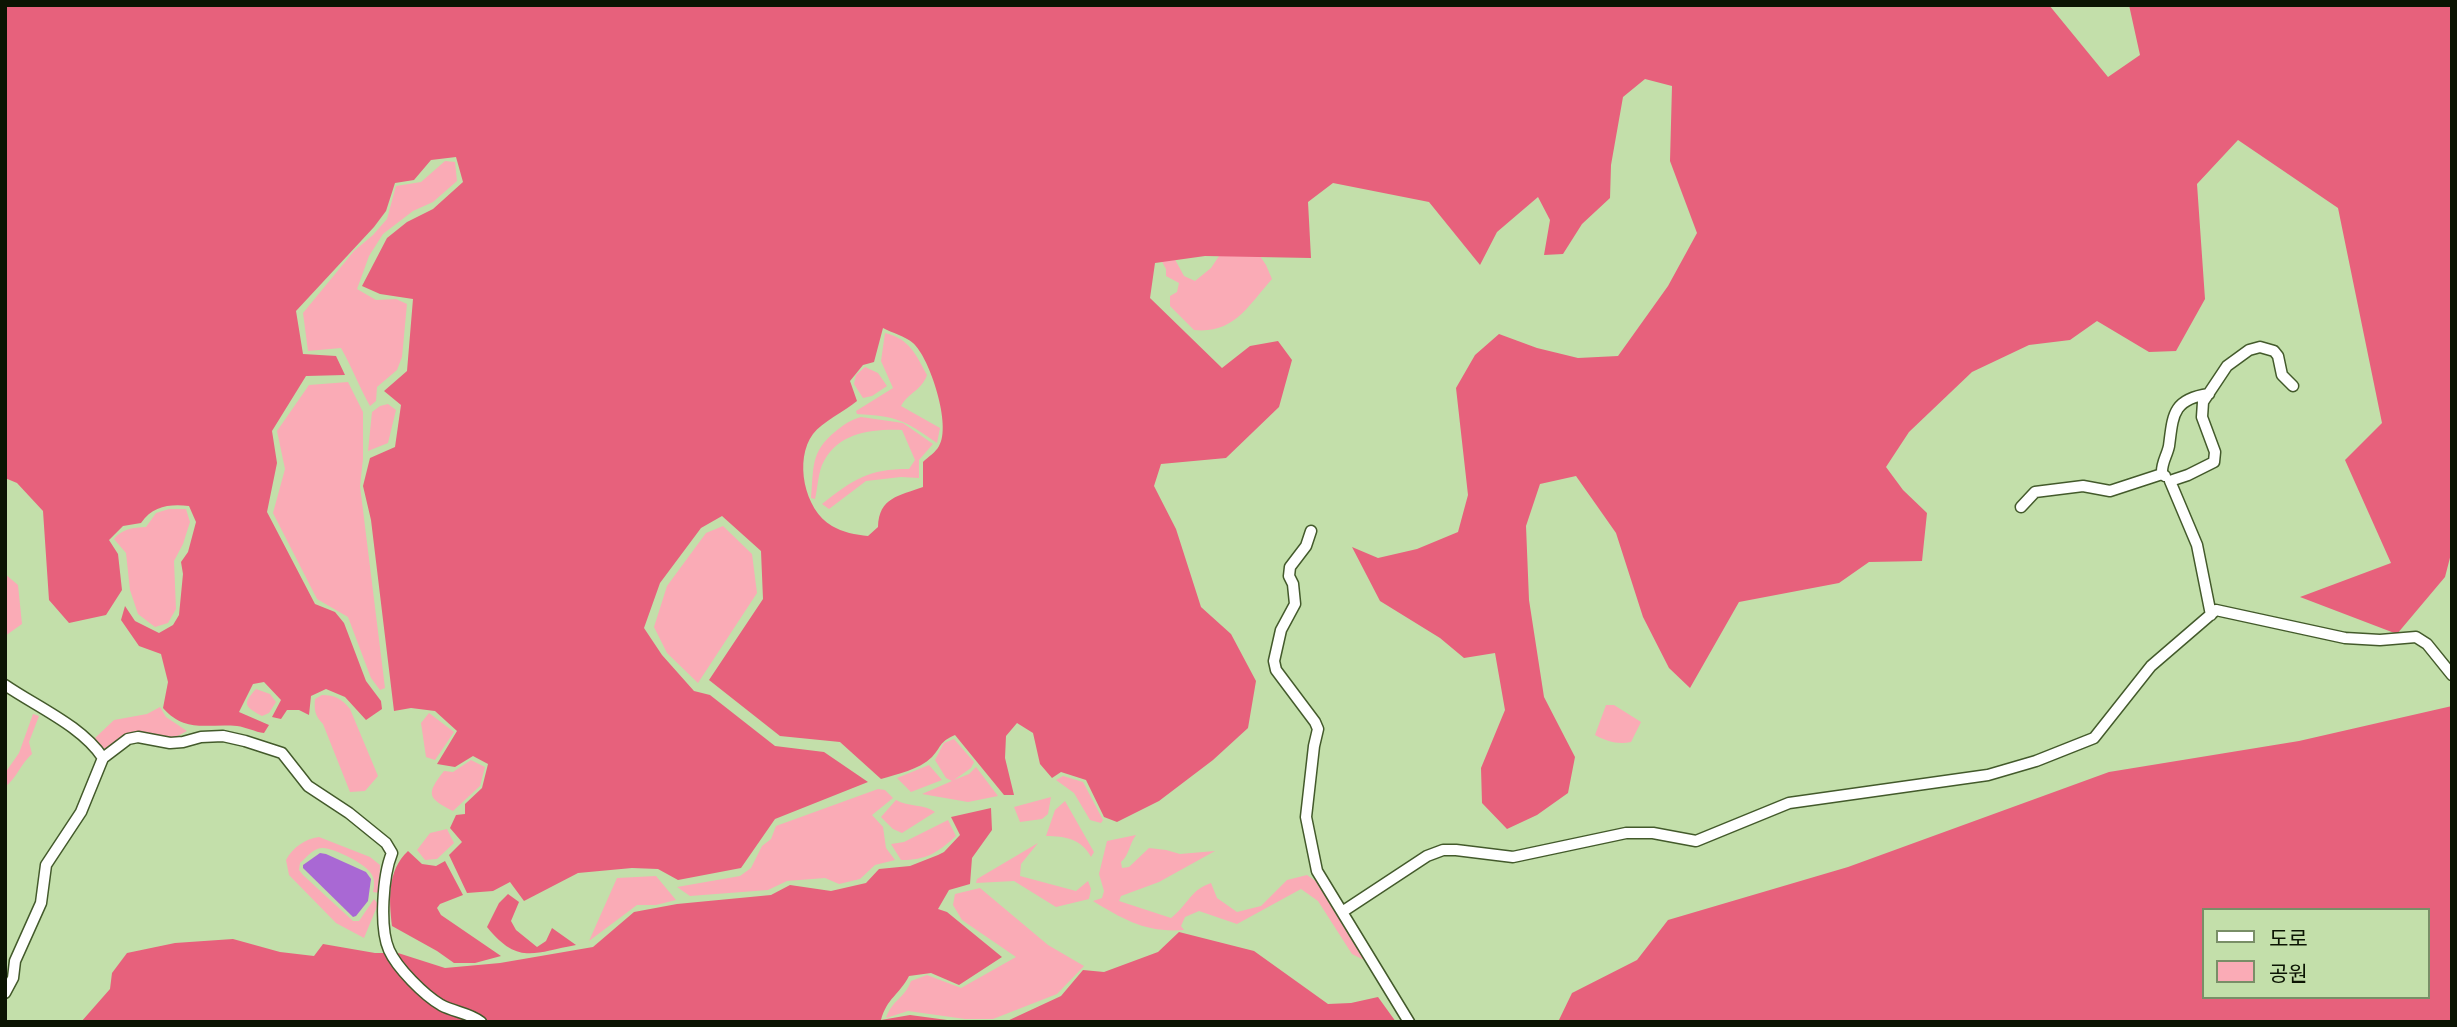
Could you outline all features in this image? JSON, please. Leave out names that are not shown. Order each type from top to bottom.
[{"type":"street","points":[[2171,481],[2214,461],[2215,452],[2202,417],[2203,402],[2227,366],[2249,350],[2260,347],[2274,351],[2283,374],[2292,386]]},
{"type":"street","points":[[2209,394],[2198,395],[2176,410],[2170,425],[2168,448],[2161,465],[2162,474],[2171,481],[2197,545],[2211,615]]},
{"type":"street","points":[[2021,507],[2035,492],[2083,486],[2110,492],[2162,474]]},
{"type":"street","points":[[1311,531],[1306,546],[1290,567],[1289,576],[1296,604],[1281,630],[1274,661],[1276,670],[1318,729],[1306,817],[1317,871],[1409,1022]]},
{"type":"street","points":[[1342,912],[1427,856],[1443,850],[1513,857],[1626,833],[1653,833],[1696,841],[1789,803],[1988,775],[2036,761],[2094,738],[2151,666],[2216,610],[2345,638],[2380,640],[2416,637],[2427,644],[2452,675]]},
{"type":"street","points":[[5,685],[32,704],[69,724],[103,758]]},
{"type":"street","points":[[5,993],[13,978],[15,961],[41,903],[46,865],[82,812],[103,758],[128,738],[138,737],[170,743],[223,736],[282,753],[308,786],[349,813],[386,843],[392,853],[383,891],[389,951],[427,995],[443,1006],[481,1022]]},
{"type":"green space","points":[[445,161],[455,162],[457,181],[433,202],[413,211],[383,234],[369,256],[357,289],[376,300],[396,299],[407,304],[402,357],[397,370],[377,387],[376,401],[370,406],[341,348],[308,351],[303,313],[354,251],[387,219],[396,186],[421,182]]},
{"type":"green space","points":[[1231,238],[1250,241],[1272,279],[1230,323],[1220,328],[1194,330],[1170,306],[1170,296],[1177,292],[1179,283],[1166,276],[1166,269],[1160,258],[1172,254],[1184,276],[1195,281],[1211,268]]},
{"type":"green space","points":[[885,333],[901,339],[906,344],[927,375],[901,406],[940,428],[937,443],[900,421],[857,414],[856,411],[893,388],[881,361]]},
{"type":"green space","points":[[865,367],[878,373],[887,386],[872,396],[863,398],[854,384],[856,375]]},
{"type":"green space","points":[[348,382],[363,412],[360,486],[385,688],[380,690],[371,678],[348,617],[317,599],[273,513],[285,469],[277,431],[309,385]]},
{"type":"green space","points":[[388,404],[396,410],[388,443],[368,451],[372,412]]},
{"type":"green space","points":[[861,417],[903,423],[933,444],[919,460],[919,478],[866,481],[829,509],[822,504],[853,482],[872,473],[909,469],[915,460],[902,430],[858,434],[831,451],[820,469],[815,499],[811,498],[817,453],[842,426]]},
{"type":"green space","points":[[169,509],[186,509],[190,522],[174,561],[176,609],[168,623],[155,627],[138,614],[130,590],[126,553],[114,539],[133,528],[146,527],[156,513]]},
{"type":"green space","points":[[723,526],[752,554],[757,593],[698,683],[667,653],[654,627],[667,586],[706,533]]},
{"type":"green space","points":[[5,574],[18,585],[22,624],[5,636]]},
{"type":"green space","points":[[256,689],[270,694],[276,702],[269,713],[262,716],[247,705]]},
{"type":"green space","points":[[322,695],[338,698],[350,709],[378,776],[365,791],[350,792],[316,713],[315,699]]},
{"type":"green space","points":[[1606,705],[1614,705],[1641,722],[1631,742],[1612,742],[1595,735]]},
{"type":"green space","points":[[160,707],[166,717],[187,731],[174,738],[135,731],[109,749],[104,749],[95,738],[114,720],[147,714]]},
{"type":"green space","points":[[429,713],[454,732],[435,760],[426,757],[421,723]]},
{"type":"green space","points":[[33,714],[39,716],[29,742],[32,754],[5,787],[5,773],[19,753]]},
{"type":"green space","points":[[954,739],[974,762],[971,768],[954,780],[969,774],[976,767],[998,796],[968,802],[922,794],[952,781],[946,778],[935,760],[944,743]]},
{"type":"green space","points":[[471,760],[485,767],[480,786],[453,811],[434,799],[432,790],[444,771],[453,772]]},
{"type":"green space","points":[[929,765],[942,780],[911,792],[897,778]]},
{"type":"green space","points":[[1063,776],[1083,782],[1103,820],[1101,823],[1090,820],[1074,793],[1056,780]]},
{"type":"green space","points":[[878,789],[885,790],[893,798],[872,815],[883,827],[886,848],[895,860],[875,865],[860,879],[839,884],[825,878],[787,881],[768,890],[690,896],[677,887],[740,876],[751,868],[762,846],[771,839],[776,826]]},
{"type":"green space","points":[[1051,797],[1048,814],[1042,819],[1020,822],[1014,807]]},
{"type":"green space","points":[[896,800],[935,812],[902,833],[893,829],[881,817]]},
{"type":"green space","points":[[1065,801],[1094,852],[1091,857],[1078,842],[1046,836],[1055,810]]},
{"type":"green space","points":[[948,820],[956,836],[931,854],[918,859],[901,860],[891,844],[904,842]]},
{"type":"green space","points":[[447,829],[454,843],[437,859],[425,860],[417,850],[430,833]]},
{"type":"green space","points":[[1136,835],[1121,862],[1122,868],[1129,867],[1149,848],[1180,854],[1215,851],[1159,882],[1121,896],[1119,901],[1171,918],[1198,890],[1211,883],[1217,898],[1237,912],[1261,906],[1287,880],[1307,875],[1317,882],[1364,960],[1352,954],[1318,901],[1301,889],[1237,924],[1199,911],[1185,917],[1181,926],[1184,930],[1171,930],[1136,924],[1115,914],[1093,901],[1102,898],[1104,891],[1099,874],[1107,841]]},
{"type":"green space","points":[[319,837],[370,857],[380,865],[379,893],[373,892],[374,879],[369,871],[358,862],[335,851],[316,849],[300,863],[299,870],[303,875],[353,921],[359,921],[374,899],[378,904],[364,938],[336,923],[289,875],[286,860],[292,851],[300,844]]},
{"type":"green space","points":[[1038,843],[1021,864],[1020,876],[1076,891],[1088,881],[1091,889],[1089,899],[1056,907],[1014,881],[976,883],[977,879]]},
{"type":"green space","points":[[656,876],[676,900],[656,905],[637,905],[589,941],[617,878]]},
{"type":"green space","points":[[980,888],[1048,945],[1084,966],[1057,994],[993,1019],[965,1019],[908,1011],[886,1018],[911,981],[927,975],[961,988],[1016,957],[962,920],[953,905],[955,894]]},
{"type":"shaded area","points":[[5,5],[2049,5],[2108,77],[2140,55],[2129,5],[2452,5],[2452,550],[2445,577],[2397,634],[2300,597],[2391,563],[2345,460],[2382,423],[2338,208],[2238,140],[2197,184],[2205,299],[2176,351],[2149,352],[2097,321],[2070,340],[2029,345],[1972,372],[1909,432],[1886,467],[1903,490],[1927,513],[1922,561],[1869,562],[1839,583],[1739,602],[1690,688],[1669,668],[1643,617],[1616,533],[1576,476],[1540,484],[1526,526],[1529,600],[1544,697],[1575,757],[1568,793],[1537,815],[1507,829],[1482,803],[1481,768],[1505,710],[1495,653],[1464,658],[1440,638],[1380,601],[1352,547],[1378,558],[1417,549],[1458,532],[1468,495],[1456,388],[1475,355],[1499,334],[1537,348],[1578,358],[1618,356],[1668,286],[1697,233],[1670,161],[1672,86],[1645,79],[1623,97],[1611,165],[1610,198],[1582,224],[1563,254],[1544,255],[1550,220],[1538,197],[1497,232],[1480,265],[1429,202],[1333,183],[1308,202],[1311,258],[1205,256],[1155,263],[1150,298],[1222,368],[1250,346],[1278,341],[1292,360],[1279,407],[1226,458],[1161,464],[1154,486],[1176,529],[1201,607],[1231,634],[1256,681],[1248,728],[1213,760],[1159,801],[1117,822],[1104,817],[1086,780],[1061,772],[1052,778],[1040,764],[1033,733],[1017,723],[1006,736],[1005,758],[1014,795],[1004,795],[955,735],[943,742],[932,757],[921,765],[881,779],[840,742],[780,736],[709,680],[763,599],[761,551],[722,516],[701,528],[660,583],[644,628],[662,655],[694,691],[710,695],[775,746],[824,752],[868,782],[775,819],[741,868],[678,880],[658,869],[632,868],[578,873],[524,901],[510,882],[493,891],[467,893],[449,855],[462,842],[450,828],[456,815],[465,814],[465,804],[482,788],[488,764],[473,756],[455,767],[437,764],[457,731],[435,711],[411,708],[394,711],[371,520],[363,486],[370,458],[395,447],[401,405],[384,391],[407,371],[413,299],[380,294],[362,286],[387,238],[407,222],[433,209],[463,182],[456,157],[431,160],[414,180],[395,183],[386,211],[374,227],[296,311],[303,354],[336,356],[345,375],[306,376],[272,431],[277,463],[267,512],[315,604],[335,612],[344,623],[366,681],[381,701],[382,709],[366,720],[345,697],[326,689],[311,696],[309,715],[299,710],[287,710],[281,719],[272,717],[281,700],[264,682],[253,684],[239,712],[269,725],[264,733],[237,726],[198,726],[180,721],[163,708],[168,682],[161,654],[139,646],[121,620],[125,606],[135,621],[159,633],[173,625],[179,615],[183,574],[181,562],[188,552],[196,522],[189,506],[162,507],[141,523],[123,526],[109,540],[118,554],[122,590],[106,615],[69,623],[49,600],[43,511],[17,483],[5,478]],"holes":[[[883,328],[906,338],[920,351],[932,377],[943,424],[938,448],[923,462],[923,487],[898,496],[886,504],[879,517],[878,527],[868,536],[840,530],[822,518],[809,496],[803,470],[807,444],[813,434],[857,401],[850,381],[863,365],[874,362]]]},
{"type":"shaded area","points":[[2452,706],[2452,1022],[1558,1022],[1572,993],[1637,960],[1668,920],[1848,867],[2109,772],[2299,741]]},
{"type":"shaded area","points":[[991,808],[992,830],[972,858],[970,884],[949,890],[938,909],[947,912],[1002,957],[959,985],[931,973],[909,976],[886,1007],[881,1020],[910,1015],[962,1022],[81,1022],[110,989],[112,973],[127,953],[175,943],[233,939],[280,952],[314,956],[323,944],[375,953],[398,953],[445,968],[500,963],[593,947],[634,912],[677,904],[771,895],[790,885],[831,891],[866,883],[879,869],[910,866],[944,852],[960,835],[951,817]]},
{"type":"shaded area","points":[[408,851],[422,864],[436,866],[445,861],[463,895],[440,904],[437,908],[441,915],[501,956],[475,963],[454,963],[392,926],[390,896],[393,876]]},
{"type":"shaded area","points":[[320,853],[366,872],[371,879],[368,901],[356,916],[353,917],[303,868],[303,865]]},
{"type":"shaded area","points":[[508,894],[519,902],[511,921],[516,930],[537,947],[546,941],[552,928],[576,945],[537,953],[517,952],[508,947],[487,927],[499,903]]},
{"type":"shaded area","points":[[1179,932],[1254,951],[1328,1004],[1351,1003],[1378,997],[1396,1022],[1005,1022],[1061,996],[1083,970],[1104,972],[1158,952]]}]
